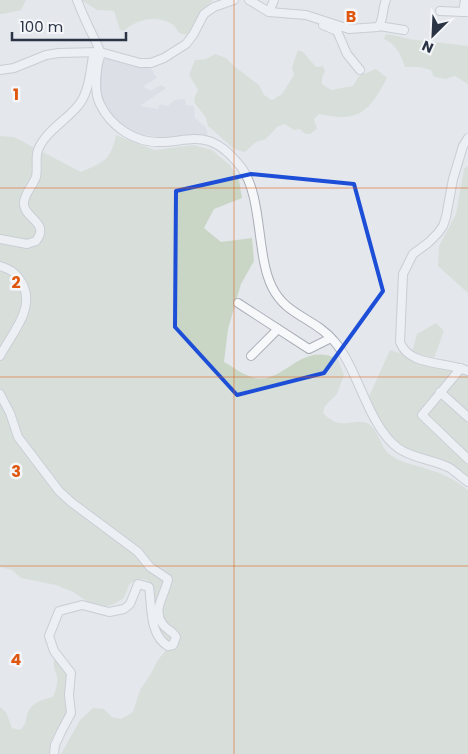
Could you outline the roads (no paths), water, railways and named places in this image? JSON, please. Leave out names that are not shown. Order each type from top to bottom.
[{"type":"street","points":[[77,0],[100,52],[96,76],[97,92],[99,103],[112,122],[132,137],[145,141],[159,143],[188,138],[210,142],[223,148],[247,176],[268,279],[272,289],[286,307],[295,314],[319,326],[331,338],[347,360],[386,436],[397,447],[413,457],[430,460],[450,468],[468,482]]},
{"type":"street","points":[[0,70],[14,68],[46,54],[100,52],[140,63],[151,63],[186,44],[204,14],[214,6],[234,0]]},
{"type":"street","points":[[250,0],[269,12],[300,14],[349,29],[380,26],[404,30]]},
{"type":"street","points":[[269,12],[274,0]]},
{"type":"street","points":[[380,26],[386,0]]},
{"type":"street","points":[[440,11],[466,12],[465,0]]},
{"type":"street","points":[[300,14],[309,20],[333,28],[347,54],[360,70]]},
{"type":"street","points":[[0,240],[27,244],[36,242],[40,237],[41,232],[38,225],[25,208],[24,202],[36,178],[38,151],[56,126],[81,102],[87,89],[94,56],[100,52]]},
{"type":"street","points":[[464,370],[412,356],[402,347],[400,342],[403,274],[413,254],[438,233],[446,217],[453,179],[463,146],[468,138]]},
{"type":"street","points":[[0,266],[12,270],[21,280],[26,292],[27,304],[24,314],[0,356]]},
{"type":"street","points":[[238,303],[309,349],[331,338]]},
{"type":"street","points":[[251,356],[278,329]]},
{"type":"street","points":[[464,370],[440,392],[423,412],[422,417],[468,459]]},
{"type":"street","points":[[440,392],[468,417]]},
{"type":"street","points":[[0,394],[10,413],[18,437],[59,491],[138,552],[150,567],[168,579],[159,604],[160,619],[162,625],[175,634],[176,637],[173,645],[168,646],[162,642],[152,619],[149,588],[143,584],[138,584],[130,604],[124,609],[108,612],[82,605],[59,611],[49,636],[54,651],[71,673],[68,695],[71,713],[55,745],[54,754]]}]
